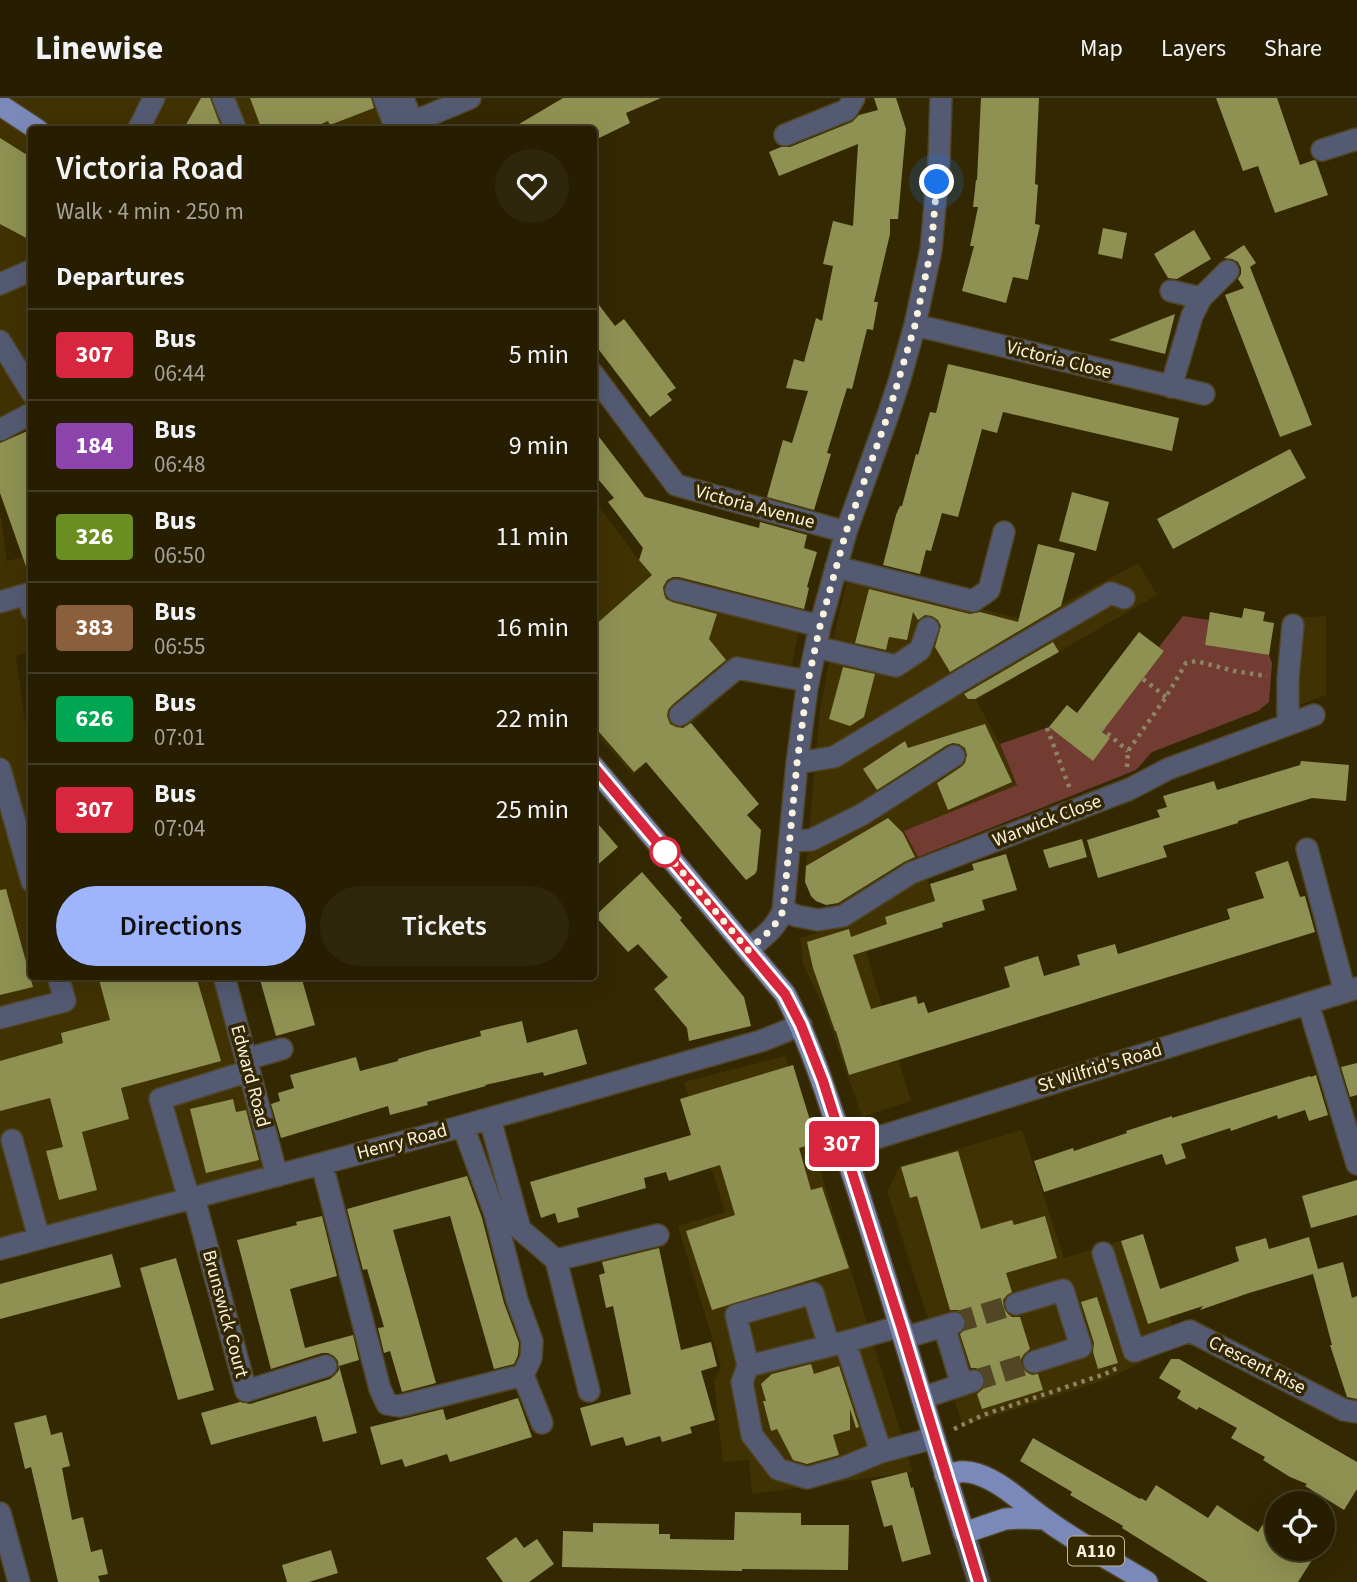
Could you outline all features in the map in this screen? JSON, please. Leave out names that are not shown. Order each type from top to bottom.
[{"type":"main road","points":[[0,105],[32,126]]},
{"type":"main road","points":[[597,771],[785,994],[801,1025],[823,1081],[964,1533]]},
{"type":"main road","name":"A110","points":[[946,1475],[963,1470],[987,1478],[1014,1494],[1045,1520],[1147,1582]]},
{"type":"main road","name":"A110","points":[[964,1533],[1005,1520],[1045,1520]]},
{"type":"street","points":[[140,126],[154,98]]},
{"type":"street","points":[[223,98],[234,126]]},
{"type":"street","points":[[384,98],[415,125]]},
{"type":"street","points":[[403,98],[415,125]]},
{"type":"street","points":[[415,125],[470,98]]},
{"type":"street","points":[[785,135],[847,110],[854,98]]},
{"type":"street","points":[[748,950],[771,931],[783,911],[808,681],[846,532],[888,415],[915,325],[931,250],[941,98]]},
{"type":"street","points":[[1322,150],[1357,139]]},
{"type":"street","points":[[1171,387],[1192,316],[1201,298],[1228,271]]},
{"type":"street","points":[[0,284],[28,272]]},
{"type":"street","points":[[1171,291],[1201,298]]},
{"type":"street","name":"Victoria Close","points":[[915,325],[1204,394]]},
{"type":"street","points":[[0,341],[28,386]]},
{"type":"street","name":"Victoria Avenue","points":[[597,379],[676,485],[846,532]]},
{"type":"street","points":[[0,430],[28,415]]},
{"type":"street","points":[[836,567],[973,601],[989,590],[1004,533]]},
{"type":"street","points":[[676,590],[818,636],[896,666],[920,650],[928,628]]},
{"type":"street","points":[[797,763],[834,757],[1111,593],[1124,598]]},
{"type":"street","points":[[0,602],[27,594],[28,597]]},
{"type":"street","points":[[1288,724],[1288,679],[1293,625]]},
{"type":"street","points":[[680,715],[737,668],[808,681]]},
{"type":"street","name":"Warwick Close","points":[[783,911],[818,920],[843,916],[911,873],[1130,789],[1168,769],[1314,715]]},
{"type":"street","points":[[790,841],[811,840],[863,814],[954,755]]},
{"type":"street","points":[[0,769],[28,867]]},
{"type":"street","points":[[1307,849],[1351,990]]},
{"type":"street","points":[[0,1018],[65,1001],[59,980]]},
{"type":"street","name":"Edward Road","points":[[225,980],[277,1176]]},
{"type":"street","name":"St Wilfrid's Road","points":[[844,1148],[1351,990]]},
{"type":"street","points":[[1308,1003],[1357,1164]]},
{"type":"street","name":"Henry Road","points":[[0,1249],[491,1119],[761,1041],[801,1025]]},
{"type":"street","points":[[191,1199],[160,1099],[282,1049]]},
{"type":"street","points":[[491,1119],[520,1229],[556,1260],[589,1391]]},
{"type":"street","points":[[463,1126],[495,1214],[517,1300],[532,1340],[531,1358],[523,1375],[542,1423]]},
{"type":"street","points":[[12,1140],[39,1238]]},
{"type":"street","points":[[322,1164],[380,1389],[387,1404],[400,1406],[523,1375]]},
{"type":"street","name":"Brunswick Court","points":[[191,1199],[246,1391],[326,1366]]},
{"type":"street","points":[[556,1260],[658,1235]]},
{"type":"street","points":[[1103,1253],[1134,1351]]},
{"type":"street","points":[[1016,1304],[1063,1290],[1081,1347],[1034,1362]]},
{"type":"street","points":[[881,1452],[813,1293],[736,1315],[748,1366],[742,1382],[752,1435],[778,1469],[807,1478],[845,1467],[881,1452],[934,1438]]},
{"type":"street","points":[[748,1366],[837,1344],[949,1324],[967,1383],[922,1398]]},
{"type":"street","name":"Crescent Rise","points":[[1134,1351],[1190,1331],[1344,1410],[1357,1412]]},
{"type":"street","points":[[0,1513],[5,1546],[19,1582]]},
{"type":"street","points":[[964,1533],[977,1581]]},
{"type":"path","points":[[1130,789],[1128,751],[1186,663],[1196,661],[1234,671],[1288,679]]},
{"type":"path","points":[[1143,679],[1166,697]]},
{"type":"path","points":[[1047,728],[1077,809]]},
{"type":"path","points":[[1101,728],[1128,751]]},
{"type":"path","points":[[934,1438],[983,1415],[1105,1374],[1121,1366],[1134,1351]]},
{"type":"shaded area","points":[[0,98],[383,98],[394,126],[28,126],[28,383],[0,342]]},
{"type":"shaded area","points":[[0,345],[28,397],[28,408],[0,437]]},
{"type":"shaded area","points":[[597,504],[639,560],[643,546],[809,588],[788,689],[741,680],[633,775],[597,734]]},
{"type":"shaded area","points":[[0,511],[7,561],[28,556],[28,652],[16,656],[28,745],[28,980],[225,980],[277,1175],[0,1248]]},
{"type":"shaded area","points":[[1138,563],[1157,595],[976,700],[1000,744],[1017,785],[905,831],[918,857],[898,866],[842,903],[822,904],[811,896],[805,882],[820,710],[848,577],[1030,621]]},
{"type":"shaded area","points":[[1183,616],[1209,620],[1205,645],[1269,655],[1272,663],[1269,702],[1258,711],[1152,752],[1136,770],[918,857],[904,831],[1017,785],[1000,744],[1049,727],[1093,760],[1110,738],[1100,730],[1164,651],[1159,647]]},
{"type":"shaded area","points":[[1326,616],[1326,695],[1275,714],[1282,618]]},
{"type":"shaded area","points":[[927,879],[943,927],[866,952],[911,1101],[862,1117],[825,1010],[803,964],[800,938],[850,923],[893,892]]},
{"type":"shaded area","points":[[785,1056],[913,1472],[752,1494],[749,1460],[723,1462],[714,1381],[721,1367],[678,1226],[725,1212],[684,1082]]},
{"type":"shaded area","points":[[1022,1130],[1064,1258],[1143,1234],[1177,1346],[1102,1381],[963,1426],[887,1192],[900,1166]]},
{"type":"building","points":[[201,98],[210,98],[220,126],[185,126]]},
{"type":"building","points":[[250,98],[371,98],[374,108],[330,125],[328,121],[317,126],[260,126]]},
{"type":"building","points":[[563,98],[661,98],[626,113],[630,123],[597,139],[597,126],[516,126]]},
{"type":"building","points":[[874,98],[896,98],[906,129],[898,219],[890,219],[890,234],[874,302],[878,302],[873,330],[867,329],[852,389],[847,388],[827,453],[831,454],[814,510],[767,497],[783,440],[792,443],[808,391],[786,388],[794,359],[804,362],[816,318],[822,321],[833,266],[823,264],[833,221],[853,226],[858,144],[779,176],[769,152],[790,147],[852,122],[859,115],[878,110]]},
{"type":"building","points":[[981,98],[1039,98],[1035,224],[1040,225],[1028,280],[1013,277],[1006,303],[962,291],[974,246],[970,246],[978,207],[973,207]]},
{"type":"building","points":[[1216,98],[1277,98],[1300,165],[1316,161],[1328,195],[1275,213],[1258,166],[1243,171]]},
{"type":"building","points":[[0,138],[28,156],[28,239],[0,224]]},
{"type":"building","points":[[1103,228],[1127,233],[1122,259],[1098,254]]},
{"type":"building","points":[[1194,230],[1211,259],[1177,279],[1168,278],[1154,254]]},
{"type":"building","points":[[1244,245],[1256,263],[1250,267],[1312,425],[1280,437],[1225,295],[1244,288],[1238,279],[1241,268],[1238,262],[1224,258]]},
{"type":"building","points":[[597,302],[615,326],[624,319],[676,388],[667,394],[672,400],[650,417],[597,347]]},
{"type":"building","points":[[1175,314],[1165,354],[1109,340]]},
{"type":"building","points":[[948,364],[1179,418],[1172,451],[1003,412],[997,433],[982,429],[958,517],[942,513],[931,551],[926,550],[920,574],[883,565],[896,515],[902,506],[930,412],[936,413]]},
{"type":"building","points":[[28,431],[28,572],[0,493],[0,443]]},
{"type":"building","points":[[597,434],[645,497],[759,528],[760,522],[807,535],[804,548],[817,552],[804,609],[679,577],[667,580],[663,587],[666,599],[672,602],[717,614],[709,639],[726,660],[672,705],[667,716],[670,724],[676,727],[683,728],[691,723],[759,804],[747,815],[761,830],[757,870],[746,880],[646,762],[634,772],[597,730],[597,623],[652,575],[639,560],[643,548],[608,502],[614,498],[597,478]]},
{"type":"building","points":[[1290,449],[1306,478],[1173,549],[1157,519]]},
{"type":"building","points":[[1072,492],[1109,502],[1096,551],[1059,541]]},
{"type":"building","points":[[1038,544],[1075,553],[1061,606],[950,672],[935,647],[941,626],[932,616],[925,615],[918,620],[913,612],[907,640],[889,637],[886,650],[855,643],[869,589],[970,614],[980,612],[1018,622]]},
{"type":"building","points":[[1244,608],[1265,612],[1263,621],[1274,623],[1269,655],[1205,645],[1210,612],[1242,618]]},
{"type":"building","points":[[1139,632],[1164,651],[1102,732],[1110,738],[1093,761],[1049,727],[1067,705],[1077,713]]},
{"type":"building","points":[[1053,642],[1059,652],[975,699],[968,699],[964,694]]},
{"type":"building","points":[[843,667],[875,674],[864,717],[850,726],[829,719]]},
{"type":"building","points":[[985,724],[1012,782],[948,810],[937,783],[965,763],[965,748],[959,744],[947,745],[877,790],[863,769],[905,741],[908,748]]},
{"type":"building","points":[[1301,761],[1349,765],[1346,801],[1312,798],[1163,846],[1167,857],[1098,878],[1087,840],[1160,817],[1157,810],[1167,807],[1163,796],[1214,781],[1217,790],[1300,765]]},
{"type":"building","points":[[888,818],[903,833],[915,857],[838,903],[826,905],[816,901],[805,882],[806,866]]},
{"type":"building","points":[[597,823],[618,847],[597,865]]},
{"type":"building","points":[[1082,839],[1087,857],[1049,868],[1043,850]]},
{"type":"building","points":[[1006,854],[1017,890],[982,900],[985,910],[942,923],[943,927],[853,955],[871,1009],[916,996],[918,1004],[924,1002],[928,1013],[1010,987],[1004,967],[1038,956],[1044,976],[1080,965],[1077,955],[1115,944],[1118,954],[1230,919],[1227,909],[1264,898],[1255,872],[1288,861],[1300,897],[1305,896],[1315,932],[849,1075],[813,968],[807,942],[849,929],[851,937],[887,924],[885,917],[935,901],[930,884],[974,870],[972,864]]},
{"type":"building","points":[[642,872],[744,997],[751,1026],[689,1041],[687,1028],[654,989],[668,977],[638,944],[628,952],[597,918],[597,914]]},
{"type":"building","points":[[6,889],[28,969],[28,980],[31,980],[33,987],[0,995],[0,890]]},
{"type":"building","points":[[99,980],[197,980],[221,1061],[121,1088],[129,1119],[82,1132],[97,1190],[59,1200],[46,1151],[63,1147],[50,1098],[0,1111],[0,1061],[63,1043],[61,1033],[110,1020]]},
{"type":"building","points":[[260,980],[302,980],[315,1025],[276,1036]]},
{"type":"building","points":[[522,1021],[527,1043],[577,1029],[587,1064],[544,1076],[543,1072],[485,1085],[390,1115],[388,1106],[281,1138],[271,1104],[280,1101],[278,1093],[294,1088],[290,1075],[356,1057],[360,1071],[481,1036],[480,1031]]},
{"type":"building","points":[[1357,1063],[1357,1095],[1350,1097],[1341,1067]]},
{"type":"building","points":[[793,1065],[817,1143],[799,1148],[811,1190],[822,1187],[849,1268],[712,1310],[686,1231],[735,1215],[720,1165],[669,1181],[666,1172],[644,1178],[646,1188],[577,1208],[579,1217],[558,1223],[555,1213],[541,1218],[530,1182],[691,1135],[680,1099]]},
{"type":"building","points":[[1316,1075],[1328,1115],[1309,1121],[1305,1110],[1278,1119],[1277,1115],[1181,1144],[1186,1158],[1166,1165],[1162,1154],[1044,1192],[1034,1161],[1073,1148],[1074,1151],[1172,1116]]},
{"type":"building","points":[[233,1099],[236,1112],[246,1110],[259,1160],[206,1173],[190,1109]]},
{"type":"building","points":[[958,1151],[981,1229],[1012,1220],[1014,1225],[1045,1216],[1057,1258],[1006,1273],[1012,1292],[1003,1300],[1008,1314],[1020,1317],[1030,1349],[1021,1359],[1021,1365],[1026,1372],[1038,1374],[1043,1390],[982,1409],[977,1394],[983,1389],[986,1378],[981,1371],[971,1368],[960,1334],[967,1327],[966,1319],[958,1310],[950,1310],[917,1196],[910,1198],[901,1167]]},
{"type":"building","points":[[467,1176],[482,1218],[504,1303],[519,1343],[518,1355],[514,1364],[494,1369],[450,1216],[393,1230],[436,1383],[402,1392],[390,1351],[384,1353],[378,1328],[384,1327],[367,1269],[363,1270],[347,1209]]},
{"type":"building","points":[[1357,1180],[1357,1215],[1311,1228],[1302,1196]]},
{"type":"building","points":[[322,1216],[337,1276],[290,1289],[305,1348],[353,1335],[359,1360],[339,1366],[357,1433],[323,1442],[316,1416],[211,1445],[201,1413],[240,1402],[250,1404],[330,1379],[339,1370],[338,1361],[328,1353],[271,1369],[237,1240]]},
{"type":"building","points":[[1143,1234],[1160,1289],[1239,1261],[1235,1247],[1266,1238],[1269,1249],[1309,1237],[1318,1269],[1343,1262],[1352,1298],[1357,1296],[1357,1399],[1347,1397],[1330,1345],[1313,1274],[1148,1324],[1121,1241]]},
{"type":"building","points":[[659,1248],[681,1350],[711,1342],[717,1366],[701,1371],[715,1420],[690,1427],[692,1433],[662,1442],[660,1436],[626,1446],[623,1437],[591,1446],[580,1408],[631,1394],[613,1306],[606,1308],[599,1275],[605,1273],[602,1262]]},
{"type":"building","points":[[112,1254],[121,1287],[0,1319],[0,1284]]},
{"type":"building","points":[[176,1258],[214,1390],[178,1400],[140,1268]]},
{"type":"building","points":[[1097,1297],[1118,1363],[1098,1369],[1093,1352],[1094,1343],[1081,1302]]},
{"type":"building","points":[[1171,1359],[1179,1359],[1357,1462],[1357,1489],[1344,1510],[1335,1504],[1335,1491],[1313,1491],[1305,1486],[1307,1484],[1263,1460],[1265,1457],[1231,1438],[1237,1428],[1177,1398],[1181,1391],[1159,1378]]},
{"type":"building","points":[[811,1364],[814,1374],[839,1366],[859,1427],[856,1428],[850,1409],[850,1430],[833,1435],[839,1455],[807,1464],[793,1460],[777,1429],[771,1431],[761,1384],[772,1374]]},
{"type":"building","points":[[518,1398],[532,1437],[450,1462],[447,1454],[405,1467],[402,1459],[381,1465],[370,1427],[443,1409],[446,1420]]},
{"type":"building","points":[[46,1415],[51,1435],[62,1432],[70,1466],[62,1468],[72,1520],[83,1517],[91,1552],[102,1549],[108,1574],[98,1576],[100,1582],[58,1582],[31,1467],[25,1469],[14,1423]]},
{"type":"building","points":[[1033,1438],[1140,1499],[1146,1501],[1156,1485],[1208,1518],[1217,1505],[1258,1532],[1265,1521],[1265,1561],[1311,1561],[1298,1582],[1208,1582],[1020,1461]]},
{"type":"building","points":[[907,1472],[931,1554],[902,1562],[892,1525],[884,1527],[871,1481]]},
{"type":"building","points":[[735,1512],[801,1513],[801,1525],[849,1525],[848,1570],[742,1571],[562,1567],[563,1531],[593,1532],[593,1523],[659,1524],[659,1534],[670,1534],[670,1539],[734,1540]]},
{"type":"building","points":[[516,1537],[524,1548],[537,1539],[554,1564],[529,1582],[503,1582],[486,1558]]},
{"type":"building","points":[[331,1550],[338,1573],[309,1582],[287,1582],[282,1565]]},
{"type":"tunnel","points":[[954,1323],[1016,1304]]},
{"type":"tunnel","points":[[973,1381],[1034,1362]]},
{"type":"bus line","name":"307","points":[[597,771],[785,994],[801,1025],[823,1081],[979,1582]]},
{"type":"route","points":[[665,852],[662,848],[748,950],[771,931],[779,920],[783,911],[808,681],[846,532],[888,415],[915,325],[931,250],[937,182]]}]
